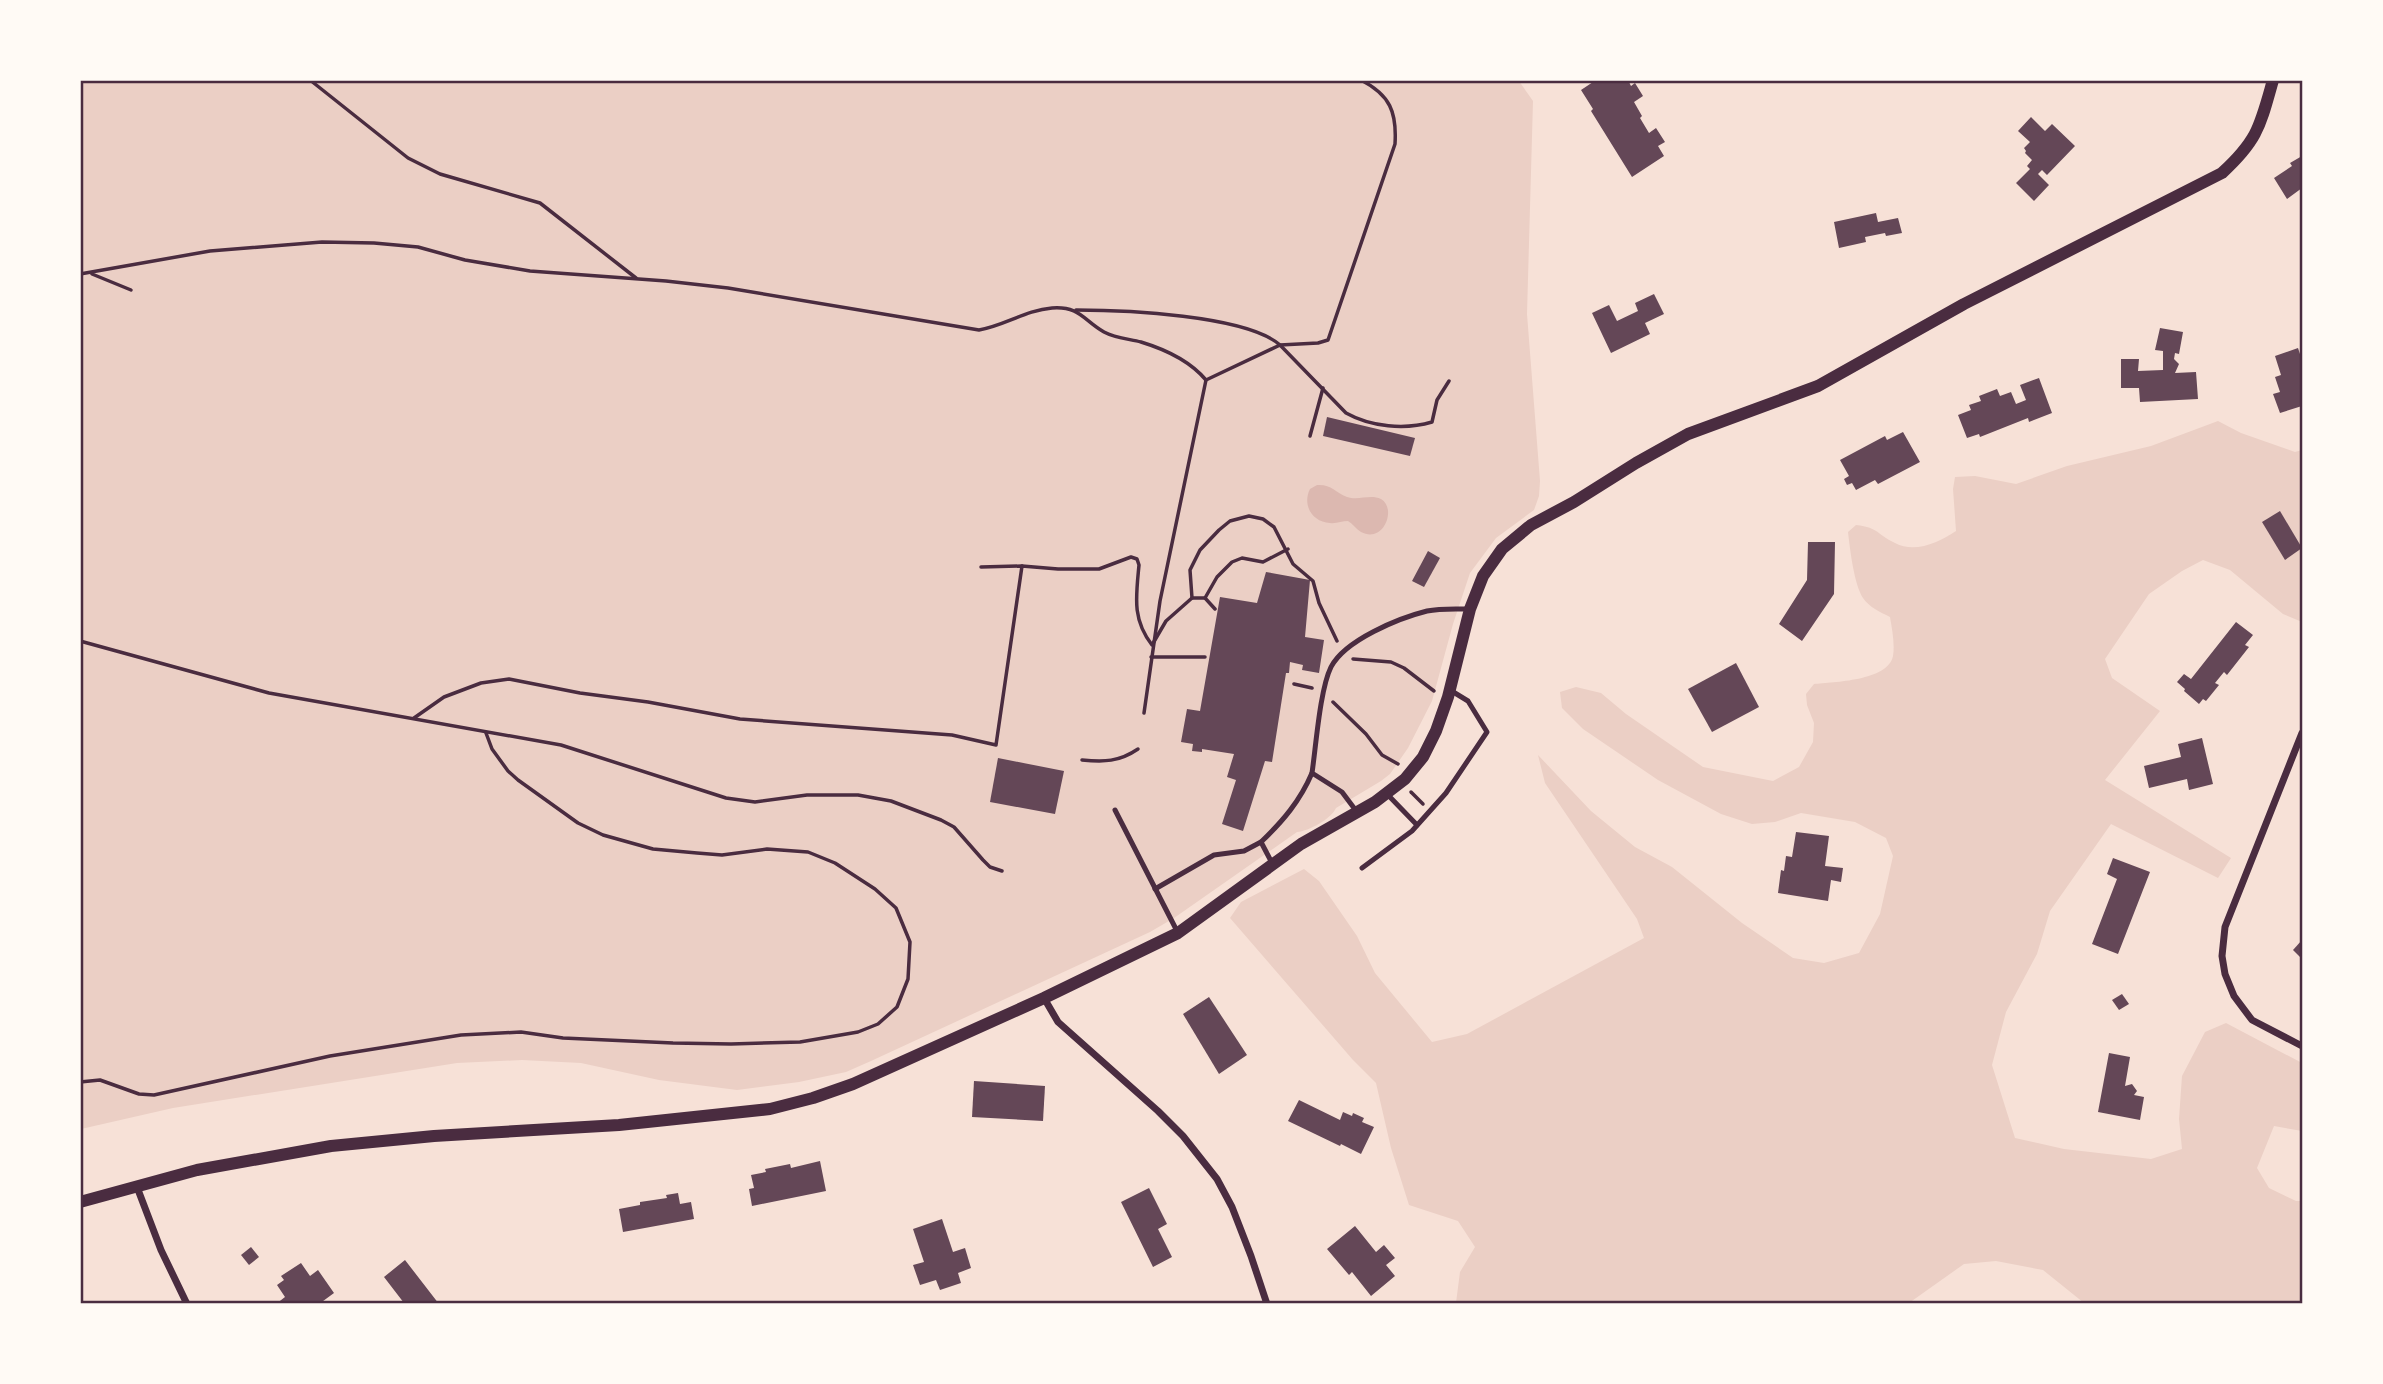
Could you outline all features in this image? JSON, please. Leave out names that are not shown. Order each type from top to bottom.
[{"type":"street","points":[[80,1202],[197,1170],[331,1146],[447,1135],[619,1125],[770,1109],[853,1084],[1044,998],[1178,933],[1272,863],[1388,794],[1405,779],[1431,743],[1449,694],[1470,609],[1483,576],[1512,540],[1531,525],[1688,434],[1818,386],[1964,304],[2222,173],[2245,152],[2260,127],[2273,80]]},
{"type":"street","points":[[2302,733],[2225,927],[2222,956],[2225,974],[2234,996],[2252,1020],[2302,1046]]},
{"type":"street","points":[[1044,998],[1058,1022],[1158,1111],[1189,1143],[1217,1179],[1251,1256],[1267,1304]]},
{"type":"street","points":[[137,1187],[160,1250],[187,1304]]},
{"type":"lane","points":[[1155,889],[1214,855],[1244,851],[1261,842],[1290,812],[1304,792],[1312,773],[1330,669],[1344,651],[1381,629],[1425,612],[1470,609]]},
{"type":"lane","points":[[1362,868],[1412,831],[1446,793],[1487,732],[1468,701],[1449,694]]},
{"type":"lane","points":[[1312,773],[1342,792],[1357,812]]},
{"type":"lane","points":[[1388,794],[1417,825]]},
{"type":"lane","points":[[1115,810],[1178,933]]},
{"type":"lane","points":[[1261,842],[1272,863]]},
{"type":"path","points":[[310,80],[408,158],[440,174],[540,203],[637,278]]},
{"type":"path","points":[[1206,380],[1280,345],[1328,340],[1395,144],[1396,126],[1389,104],[1378,89],[1361,80]]},
{"type":"path","points":[[80,274],[210,251],[322,242],[361,242],[418,247],[465,260],[530,271],[637,278],[728,288],[979,330],[1050,308],[1141,312],[1215,322],[1268,336],[1323,388],[1335,404],[1357,419],[1396,428],[1432,422],[1437,400],[1449,381]]},
{"type":"path","points":[[90,273],[131,290]]},
{"type":"path","points":[[1075,310],[1103,332],[1177,356],[1200,372],[1206,380],[1160,601],[1144,713]]},
{"type":"path","points":[[1310,436],[1323,388]]},
{"type":"path","points":[[1192,598],[1190,570],[1195,557],[1219,530],[1230,521],[1249,516],[1266,520],[1274,527],[1293,564],[1313,581],[1324,614],[1351,659],[1391,662],[1431,689],[1449,694]]},
{"type":"path","points":[[1205,598],[1217,577],[1232,562],[1242,558],[1263,562],[1287,550]]},
{"type":"path","points":[[981,567],[1099,569],[1131,557],[1137,559],[1137,611],[1141,631],[1153,645]]},
{"type":"path","points":[[414,719],[444,697],[481,683],[509,679],[740,719],[952,735],[996,745],[1022,566]]},
{"type":"path","points":[[1153,645],[1166,621],[1192,598],[1205,598],[1215,609]]},
{"type":"path","points":[[80,641],[270,693],[585,751],[726,798],[755,802],[807,795],[858,795],[891,800],[954,827],[990,867],[1002,872]]},
{"type":"path","points":[[1151,657],[1205,657]]},
{"type":"path","points":[[1294,684],[1312,688],[1324,695],[1362,730],[1382,755],[1400,765],[1417,799],[1430,810]]},
{"type":"path","points":[[80,1082],[100,1080],[139,1094],[154,1095],[338,1055],[494,1032],[673,1043],[800,1042],[858,1032],[878,1024],[897,1007],[908,979],[910,942],[896,908],[875,889],[835,863],[808,852],[767,849],[722,855],[697,853],[653,849],[603,835],[578,823],[518,780],[492,749],[486,733]]},
{"type":"path","points":[[1083,760],[1109,762],[1124,758],[1138,749]]},
{"type":"shaded area","points":[[80,81],[1519,81],[1533,101],[1527,314],[1539,496],[1534,510],[1496,538],[1470,573],[1432,701],[1408,748],[1390,774],[1336,808],[1319,824],[1297,832],[1150,932],[846,1072],[799,1082],[737,1090],[659,1080],[581,1063],[522,1060],[457,1063],[173,1108],[81,1129]]},
{"type":"shaded area","points":[[2218,421],[2241,433],[2295,452],[2302,450],[2302,622],[2283,614],[2230,570],[2203,560],[2149,594],[2105,659],[2112,678],[2160,711],[2105,780],[2231,858],[2218,878],[2111,824],[2050,911],[2037,954],[2006,1012],[1992,1065],[2015,1138],[2064,1149],[2151,1159],[2182,1149],[2179,1119],[2182,1076],[2205,1032],[2226,1023],[2302,1063],[2302,1131],[2274,1126],[2257,1168],[2269,1188],[2296,1201],[2302,1201],[2302,1303],[2084,1303],[2043,1270],[1996,1261],[1964,1264],[1909,1303],[1456,1303],[1460,1272],[1475,1247],[1458,1221],[1409,1205],[1391,1148],[1376,1083],[1230,918],[1241,902],[1304,869],[1319,881],[1357,936],[1375,973],[1432,1042],[1467,1034],[1644,938],[1637,919],[1545,783],[1538,755],[1591,811],[1635,847],[1672,867],[1742,923],[1793,958],[1824,963],[1859,953],[1880,914],[1893,856],[1886,838],[1855,822],[1801,813],[1775,822],[1752,824],[1721,814],[1658,780],[1583,729],[1562,708],[1560,692],[1576,687],[1601,693],[1626,714],[1703,767],[1773,781],[1799,767],[1813,742],[1814,723],[1806,694],[1814,684],[1871,675],[1881,671],[1893,656],[1890,617],[1865,601],[1857,584],[1848,532],[1856,525],[1874,530],[1903,546],[1927,545],[1956,531],[1953,489],[1955,477],[1975,476],[2016,484],[2067,466],[2151,446]]},
{"type":"shaded area","points":[[1317,485],[1329,487],[1351,498],[1381,499],[1388,510],[1386,523],[1376,533],[1369,534],[1361,532],[1348,521],[1332,523],[1318,520],[1310,512],[1307,501],[1310,489]]},
{"type":"building","points":[[1596,80],[1628,80],[1631,86],[1635,83],[1643,96],[1634,102],[1642,116],[1640,118],[1649,133],[1656,128],[1665,142],[1658,146],[1664,156],[1632,177],[1581,90]]},
{"type":"building","points":[[2031,117],[2045,131],[2052,124],[2075,146],[2047,175],[2042,170],[2038,174],[2049,185],[2034,201],[2016,183],[2030,169],[2027,166],[2032,160],[2024,148],[2030,142],[2018,131]]},
{"type":"building","points":[[2302,156],[2302,188],[2287,199],[2274,178]]},
{"type":"building","points":[[1876,213],[1878,222],[1898,218],[1902,233],[1865,237],[1866,242],[1839,248],[1834,222]]},
{"type":"building","points":[[1654,294],[1664,314],[1645,323],[1650,334],[1611,353],[1592,313],[1609,305],[1617,321],[1638,311],[1635,303]]},
{"type":"building","points":[[2160,328],[2183,332],[2179,354],[2175,353],[2174,359],[2179,364],[2175,373],[2196,372],[2198,399],[2140,402],[2139,388],[2121,388],[2121,359],[2139,359],[2138,371],[2163,370],[2163,351],[2155,350]]},
{"type":"building","points":[[2298,348],[2300,354],[2302,353],[2302,406],[2280,413],[2273,394],[2280,392],[2275,377],[2281,375],[2275,356]]},
{"type":"building","points":[[2039,378],[2052,413],[2029,422],[2028,418],[1980,437],[1979,434],[1967,438],[1958,415],[1971,410],[1969,405],[1981,401],[1979,396],[1997,389],[2000,396],[2011,392],[2016,404],[2026,400],[2020,385]]},
{"type":"building","points":[[1327,417],[1415,438],[1410,456],[1323,436]]},
{"type":"building","points":[[1903,432],[1920,462],[1878,484],[1875,480],[1856,490],[1852,483],[1847,485],[1844,479],[1849,476],[1840,460],[1885,436],[1887,440]]},
{"type":"building","points":[[2280,511],[2302,548],[2285,560],[2262,522]]},
{"type":"building","points":[[1808,542],[1835,542],[1834,594],[1802,641],[1779,624],[1807,580]]},
{"type":"building","points":[[1428,551],[1440,558],[1424,587],[1412,581]]},
{"type":"building","points":[[1266,572],[1310,580],[1305,637],[1324,640],[1319,673],[1302,670],[1303,665],[1290,662],[1272,762],[1265,761],[1243,831],[1222,824],[1236,780],[1227,777],[1234,754],[1202,749],[1202,752],[1192,751],[1193,744],[1181,742],[1187,709],[1200,711],[1220,597],[1257,603]]},
{"type":"building","points":[[2236,622],[2253,635],[2245,645],[2249,647],[2227,675],[2224,672],[2215,683],[2219,685],[2206,701],[2203,699],[2199,704],[2177,682],[2184,674],[2191,679]]},
{"type":"building","points":[[1736,663],[1759,707],[1712,732],[1688,689]]},
{"type":"building","points":[[2202,738],[2213,784],[2189,790],[2187,779],[2149,788],[2144,766],[2181,757],[2178,744]]},
{"type":"building","points":[[998,758],[1064,771],[1055,814],[990,802]]},
{"type":"building","points":[[1796,832],[1829,836],[1825,866],[1843,868],[1841,882],[1831,880],[1828,901],[1778,893],[1781,870],[1784,871],[1786,856],[1792,857]]},
{"type":"building","points":[[2113,858],[2150,872],[2118,954],[2092,944],[2117,879],[2107,874]]},
{"type":"building","points":[[2302,940],[2302,959],[2293,950]]},
{"type":"building","points":[[2122,994],[2129,1004],[2119,1010],[2112,1000]]},
{"type":"building","points":[[1209,997],[1247,1055],[1219,1074],[1183,1014]]},
{"type":"building","points":[[2109,1053],[2130,1057],[2125,1086],[2132,1084],[2137,1091],[2134,1095],[2144,1097],[2140,1120],[2098,1112]]},
{"type":"building","points":[[974,1081],[1045,1086],[1043,1121],[972,1117]]},
{"type":"building","points":[[1299,1100],[1340,1120],[1343,1112],[1364,1118],[1362,1122],[1374,1127],[1361,1154],[1288,1121]]},
{"type":"building","points":[[820,1161],[826,1191],[752,1206],[749,1189],[754,1188],[751,1175],[766,1172],[765,1169],[790,1164],[791,1168]]},
{"type":"building","points":[[1149,1188],[1167,1224],[1158,1229],[1172,1257],[1153,1267],[1121,1202]]},
{"type":"building","points":[[678,1193],[680,1204],[691,1202],[694,1219],[623,1232],[619,1209]]},
{"type":"building","points":[[942,1219],[953,1252],[965,1248],[971,1268],[958,1273],[961,1283],[940,1290],[936,1280],[920,1285],[913,1265],[924,1262],[913,1229]]},
{"type":"building","points":[[1355,1226],[1376,1252],[1384,1245],[1395,1258],[1386,1265],[1395,1276],[1371,1296],[1352,1272],[1349,1275],[1327,1249]]},
{"type":"building","points":[[251,1247],[259,1257],[249,1265],[241,1255]]},
{"type":"building","points":[[405,1260],[439,1304],[404,1303],[384,1277]]},
{"type":"building","points":[[301,1263],[310,1276],[318,1270],[334,1293],[319,1304],[276,1304],[285,1297],[277,1285],[284,1280],[281,1276]]}]
